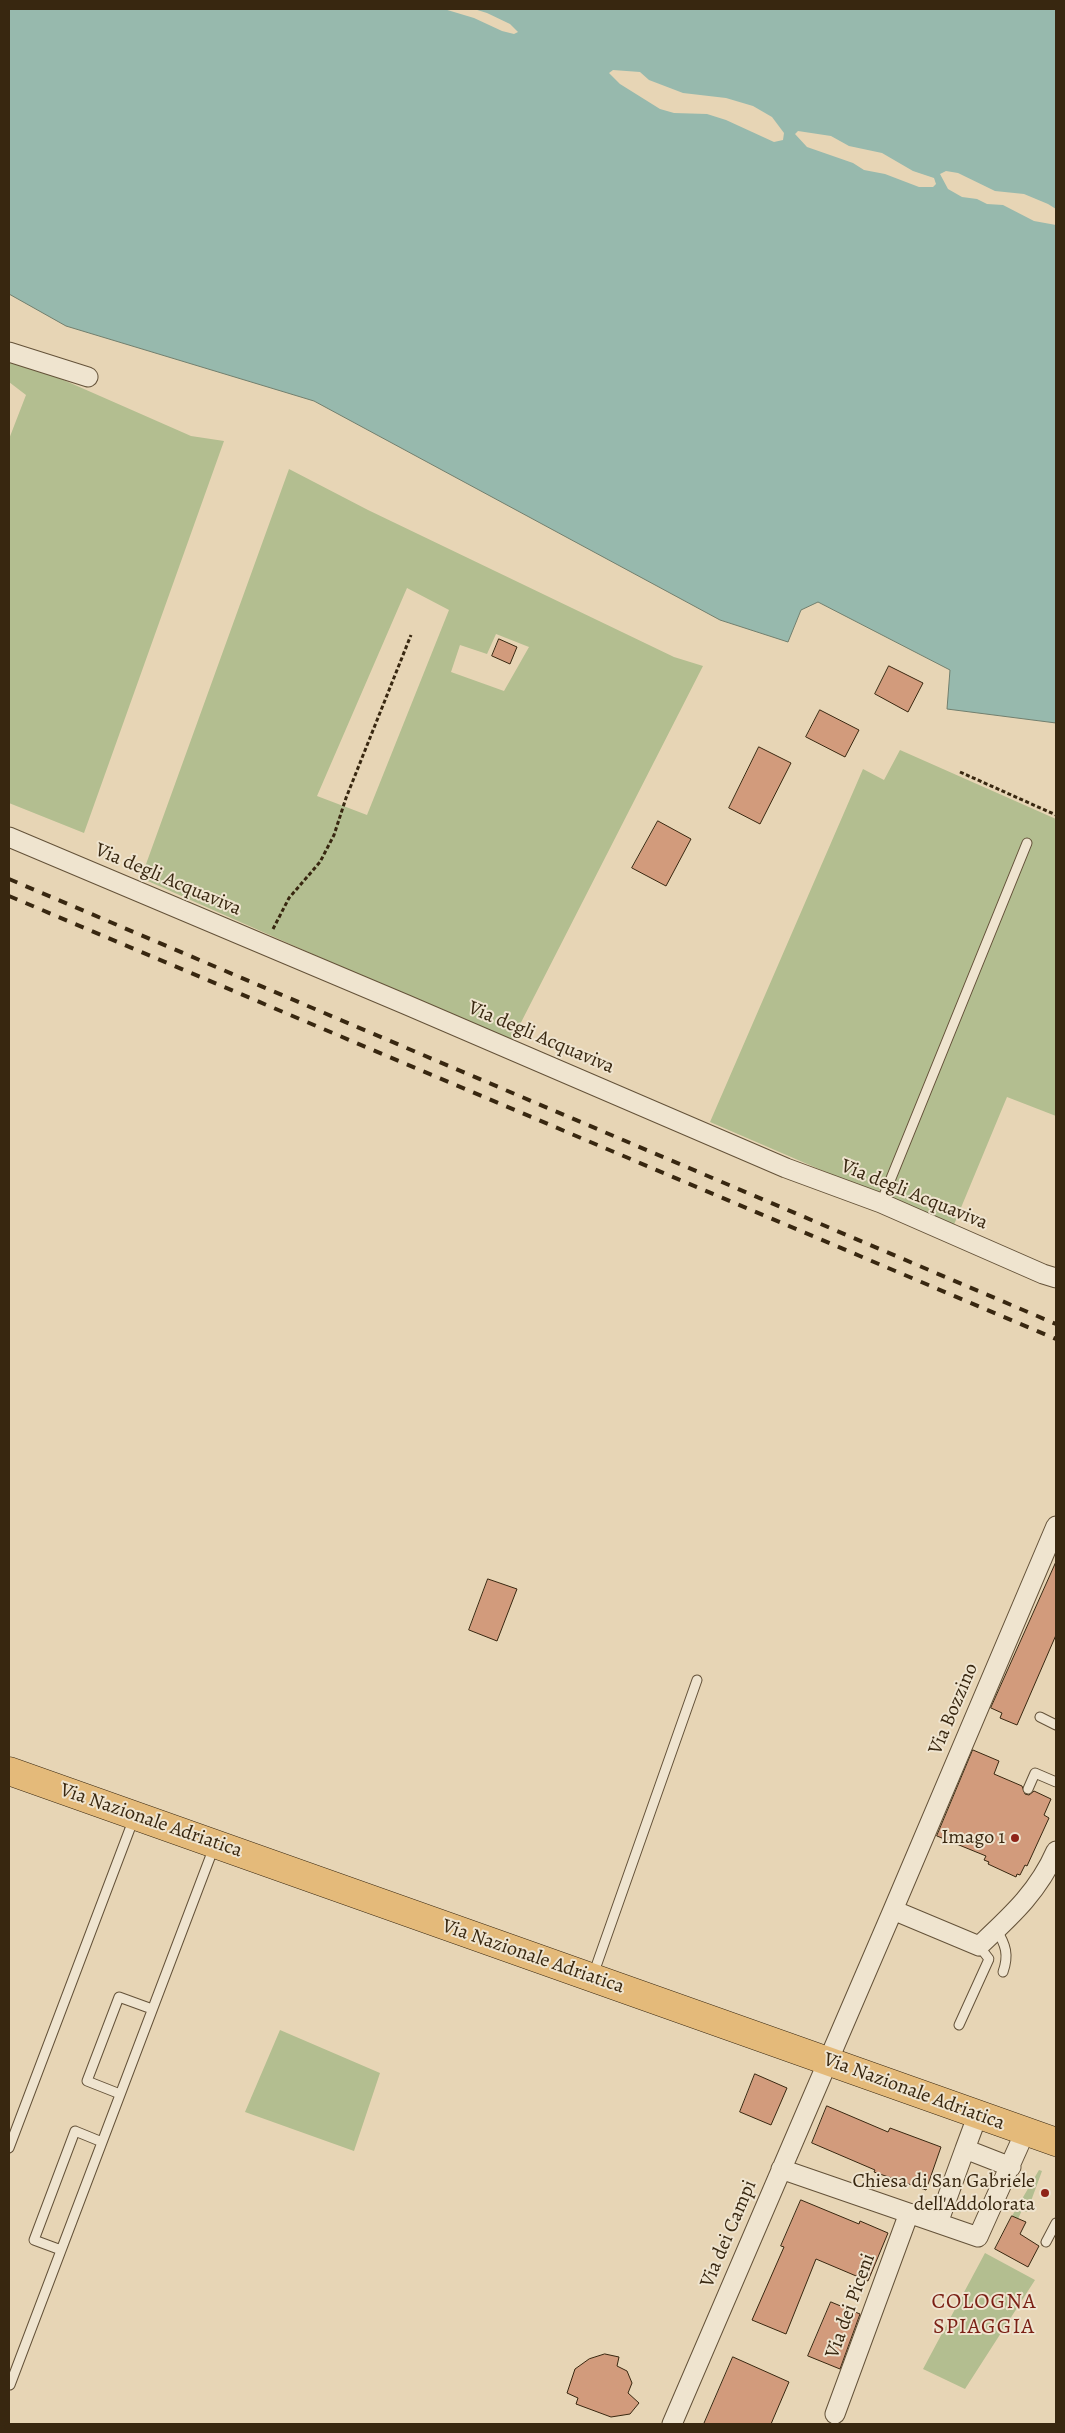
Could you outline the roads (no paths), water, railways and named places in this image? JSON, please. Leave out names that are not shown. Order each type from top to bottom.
[{"type":"main road","name":"Via Nazionale Adriatica","points":[[9,1772],[1056,2142]]},
{"type":"street","points":[[9,352],[88,376]]},
{"type":"street","name":"Via degli Acquaviva","points":[[9,837],[786,1168],[881,1203],[1042,1274],[1056,1278]]},
{"type":"street","name":"Via Bozzino","points":[[828,2061],[894,1910],[1056,1526]]},
{"type":"street","points":[[894,1910],[979,1946],[1028,1899],[1046,1874],[1056,1851]]},
{"type":"street","name":"Via dei Campi","points":[[672,2424],[828,2061]]},
{"type":"street","points":[[938,2223],[978,2114]]},
{"type":"street","points":[[781,2169],[978,2237],[1025,2132]]},
{"type":"street","points":[[965,2149],[1011,2166]]},
{"type":"street","name":"Via dei Piceni","points":[[835,2414],[909,2213]]},
{"type":"lane","points":[[881,1203],[1027,843]]},
{"type":"lane","points":[[592,1978],[697,1680]]},
{"type":"lane","points":[[1040,1717],[1056,1724]]},
{"type":"lane","points":[[1028,1789],[1035,1773],[1056,1782]]},
{"type":"lane","points":[[9,2148],[135,1816]]},
{"type":"lane","points":[[10,2385],[215,1844]]},
{"type":"lane","points":[[996,1930],[1004,1942],[1007,1953],[1003,1972]]},
{"type":"lane","points":[[960,2025],[989,1959],[979,1946]]},
{"type":"lane","points":[[120,2094],[87,2081],[118,1997],[152,2009]]},
{"type":"lane","points":[[61,2250],[34,2240],[40,2222],[75,2131],[102,2142]]},
{"type":"lane","points":[[1046,2242],[1056,2223]]},
{"type":"water","points":[[9,9],[1056,9],[1056,723],[947,709],[950,670],[818,602],[801,610],[788,642],[720,620],[314,401],[66,326],[9,294]]},
{"type":"railway","points":[[9,879],[1056,1324]]},
{"type":"railway","points":[[9,896],[1056,1339]]},
{"type":"place","name":"Imago 1","points":[[1015,1838]]},
{"type":"place","name":"Chiesa di San Gabriele dell'Addolorata","points":[[1045,2193]]},
{"type":"district","name":"COLOGNA SPIAGGIA","points":[[984,2316]]}]
